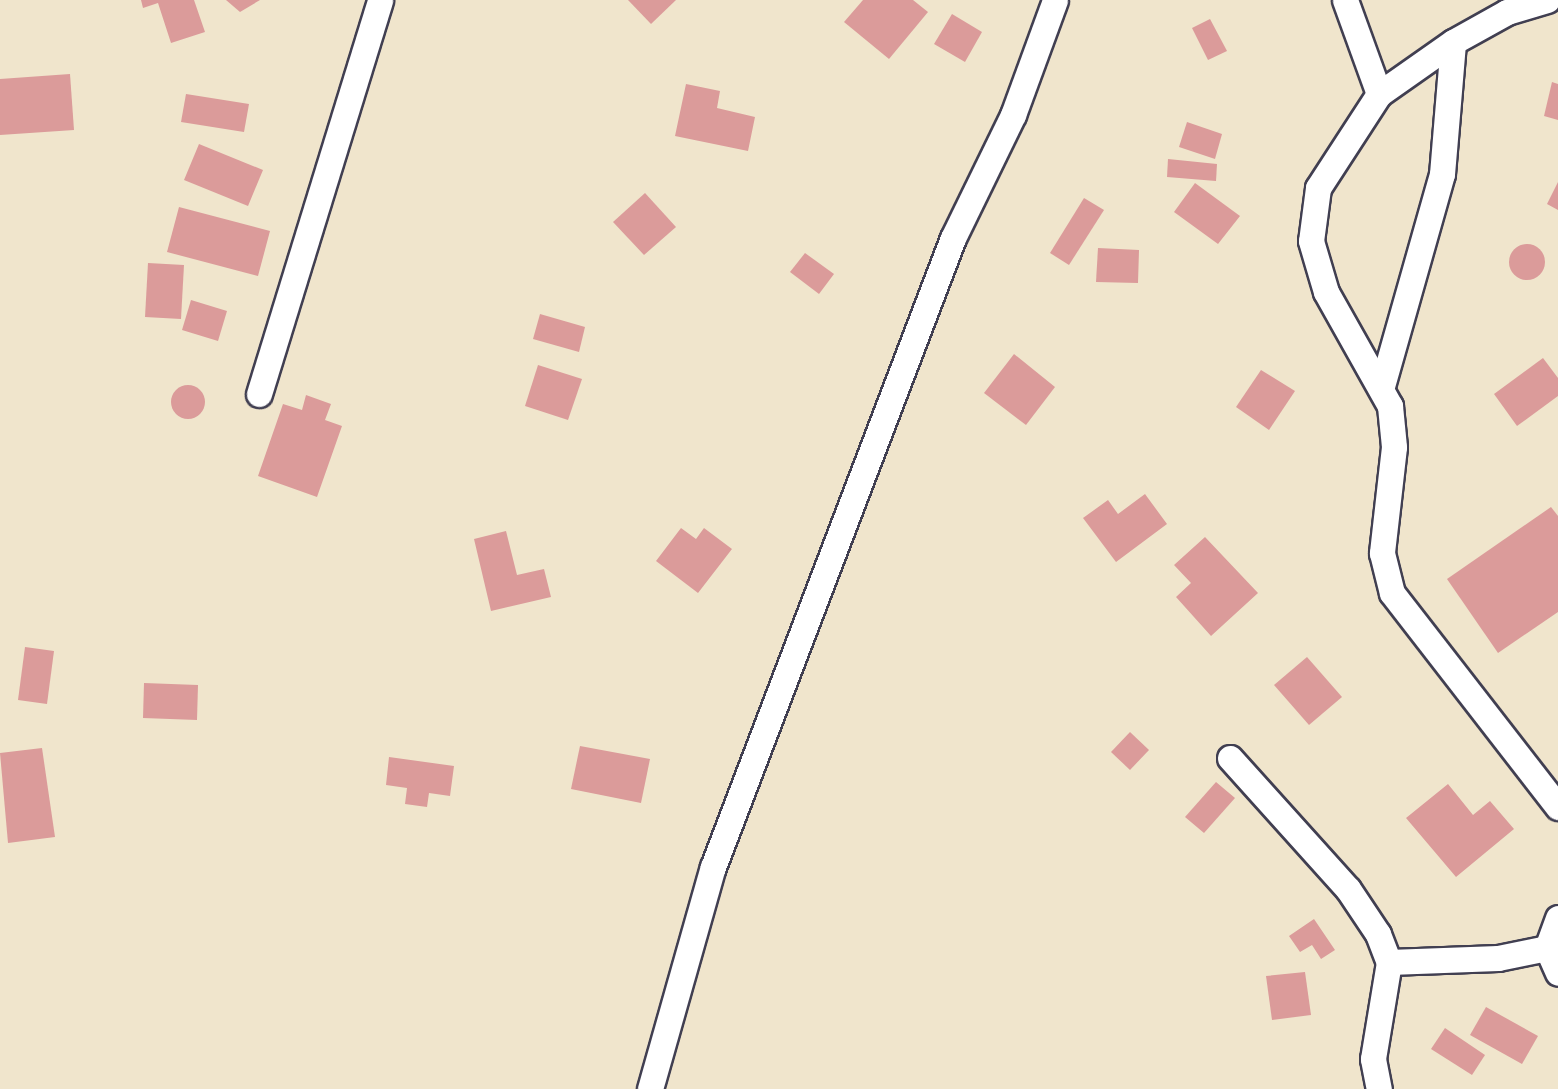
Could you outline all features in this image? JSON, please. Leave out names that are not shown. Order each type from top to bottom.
[{"type":"street","points":[[259,394],[380,0]]},
{"type":"street","points":[[650,1089],[712,867],[947,255],[1019,100],[1055,0]]},
{"type":"street","points":[[1345,0],[1380,94]]},
{"type":"street","points":[[1547,0],[1507,12],[1452,42],[1380,94],[1318,188],[1311,242],[1331,302],[1382,386],[1394,435],[1382,553],[1392,593],[1558,808]]},
{"type":"street","points":[[1382,386],[1442,174],[1452,42]]},
{"type":"street","points":[[1230,758],[1366,911],[1389,962],[1373,1059],[1380,1089]]},
{"type":"street","points":[[1558,918],[1547,948],[1558,974]]},
{"type":"street","points":[[1389,962],[1498,958],[1547,948]]},
{"type":"building","points":[[141,0],[194,0],[205,32],[171,43],[158,3],[143,8]]},
{"type":"building","points":[[226,0],[260,0],[240,12]]},
{"type":"building","points":[[628,0],[676,0],[651,24]]},
{"type":"building","points":[[863,0],[913,0],[928,12],[889,59],[844,22]]},
{"type":"building","points":[[952,14],[982,32],[965,62],[934,44]]},
{"type":"building","points":[[1210,19],[1227,51],[1208,60],[1192,28]]},
{"type":"building","points":[[70,74],[74,130],[0,135],[0,79]]},
{"type":"building","points":[[1552,82],[1558,84],[1558,120],[1544,116]]},
{"type":"building","points":[[686,84],[720,91],[717,108],[755,117],[748,151],[675,136]]},
{"type":"building","points":[[186,94],[249,104],[244,132],[181,122]]},
{"type":"building","points":[[1187,122],[1222,134],[1215,159],[1179,147]]},
{"type":"building","points":[[199,144],[263,170],[248,206],[184,180]]},
{"type":"building","points":[[1168,159],[1217,164],[1216,181],[1167,177]]},
{"type":"building","points":[[1558,182],[1558,210],[1547,204]]},
{"type":"building","points":[[1195,183],[1240,216],[1218,244],[1174,212]]},
{"type":"building","points":[[645,193],[676,227],[644,255],[613,222]]},
{"type":"building","points":[[1084,198],[1104,210],[1069,265],[1050,253]]},
{"type":"building","points":[[179,207],[270,231],[258,276],[167,252]]},
{"type":"building","points":[[1527,244],[1540,249],[1545,262],[1540,275],[1527,280],[1514,275],[1509,262],[1514,249]]},
{"type":"building","points":[[1098,248],[1139,250],[1138,283],[1096,282]]},
{"type":"building","points":[[805,253],[834,274],[819,294],[790,272]]},
{"type":"building","points":[[148,263],[184,265],[181,319],[145,317]]},
{"type":"building","points":[[191,300],[227,311],[218,341],[182,330]]},
{"type":"building","points":[[540,314],[585,327],[579,352],[533,339]]},
{"type":"building","points":[[1014,354],[1055,387],[1026,425],[984,393]]},
{"type":"building","points":[[1543,358],[1558,378],[1558,396],[1517,426],[1494,394]]},
{"type":"building","points":[[538,365],[582,379],[568,420],[525,406]]},
{"type":"building","points":[[1261,370],[1295,391],[1269,430],[1236,407]]},
{"type":"building","points":[[188,385],[200,390],[205,402],[200,414],[188,419],[176,414],[171,402],[176,390]]},
{"type":"building","points":[[306,395],[331,404],[325,420],[342,426],[317,497],[258,476],[283,404],[302,410]]},
{"type":"building","points":[[1145,494],[1167,524],[1116,562],[1083,518],[1108,500],[1118,514]]},
{"type":"building","points":[[1551,507],[1558,516],[1558,612],[1498,653],[1447,579]]},
{"type":"building","points":[[681,528],[696,539],[704,528],[732,549],[698,593],[656,561]]},
{"type":"building","points":[[506,531],[517,575],[544,569],[551,597],[491,611],[474,539]]},
{"type":"building","points":[[1205,537],[1258,593],[1211,636],[1176,597],[1191,583],[1174,565]]},
{"type":"building","points":[[25,647],[54,651],[47,704],[18,700]]},
{"type":"building","points":[[1307,657],[1342,697],[1309,725],[1274,685]]},
{"type":"building","points":[[144,683],[198,685],[197,720],[143,718]]},
{"type":"building","points":[[1130,732],[1149,750],[1130,770],[1111,752]]},
{"type":"building","points":[[580,746],[650,759],[641,803],[571,789]]},
{"type":"building","points":[[42,748],[55,837],[8,843],[0,753]]},
{"type":"building","points":[[389,757],[454,766],[450,796],[429,793],[427,807],[405,804],[407,788],[386,785]]},
{"type":"building","points":[[1216,782],[1235,798],[1204,833],[1185,817]]},
{"type":"building","points":[[1448,784],[1473,815],[1490,801],[1514,829],[1456,877],[1406,818]]},
{"type":"building","points":[[1314,919],[1335,950],[1321,959],[1312,945],[1300,952],[1289,936]]},
{"type":"building","points":[[1305,972],[1311,1015],[1272,1020],[1266,976]]},
{"type":"building","points":[[1486,1007],[1538,1036],[1522,1064],[1470,1035]]},
{"type":"building","points":[[1445,1028],[1485,1055],[1472,1075],[1431,1049]]}]
